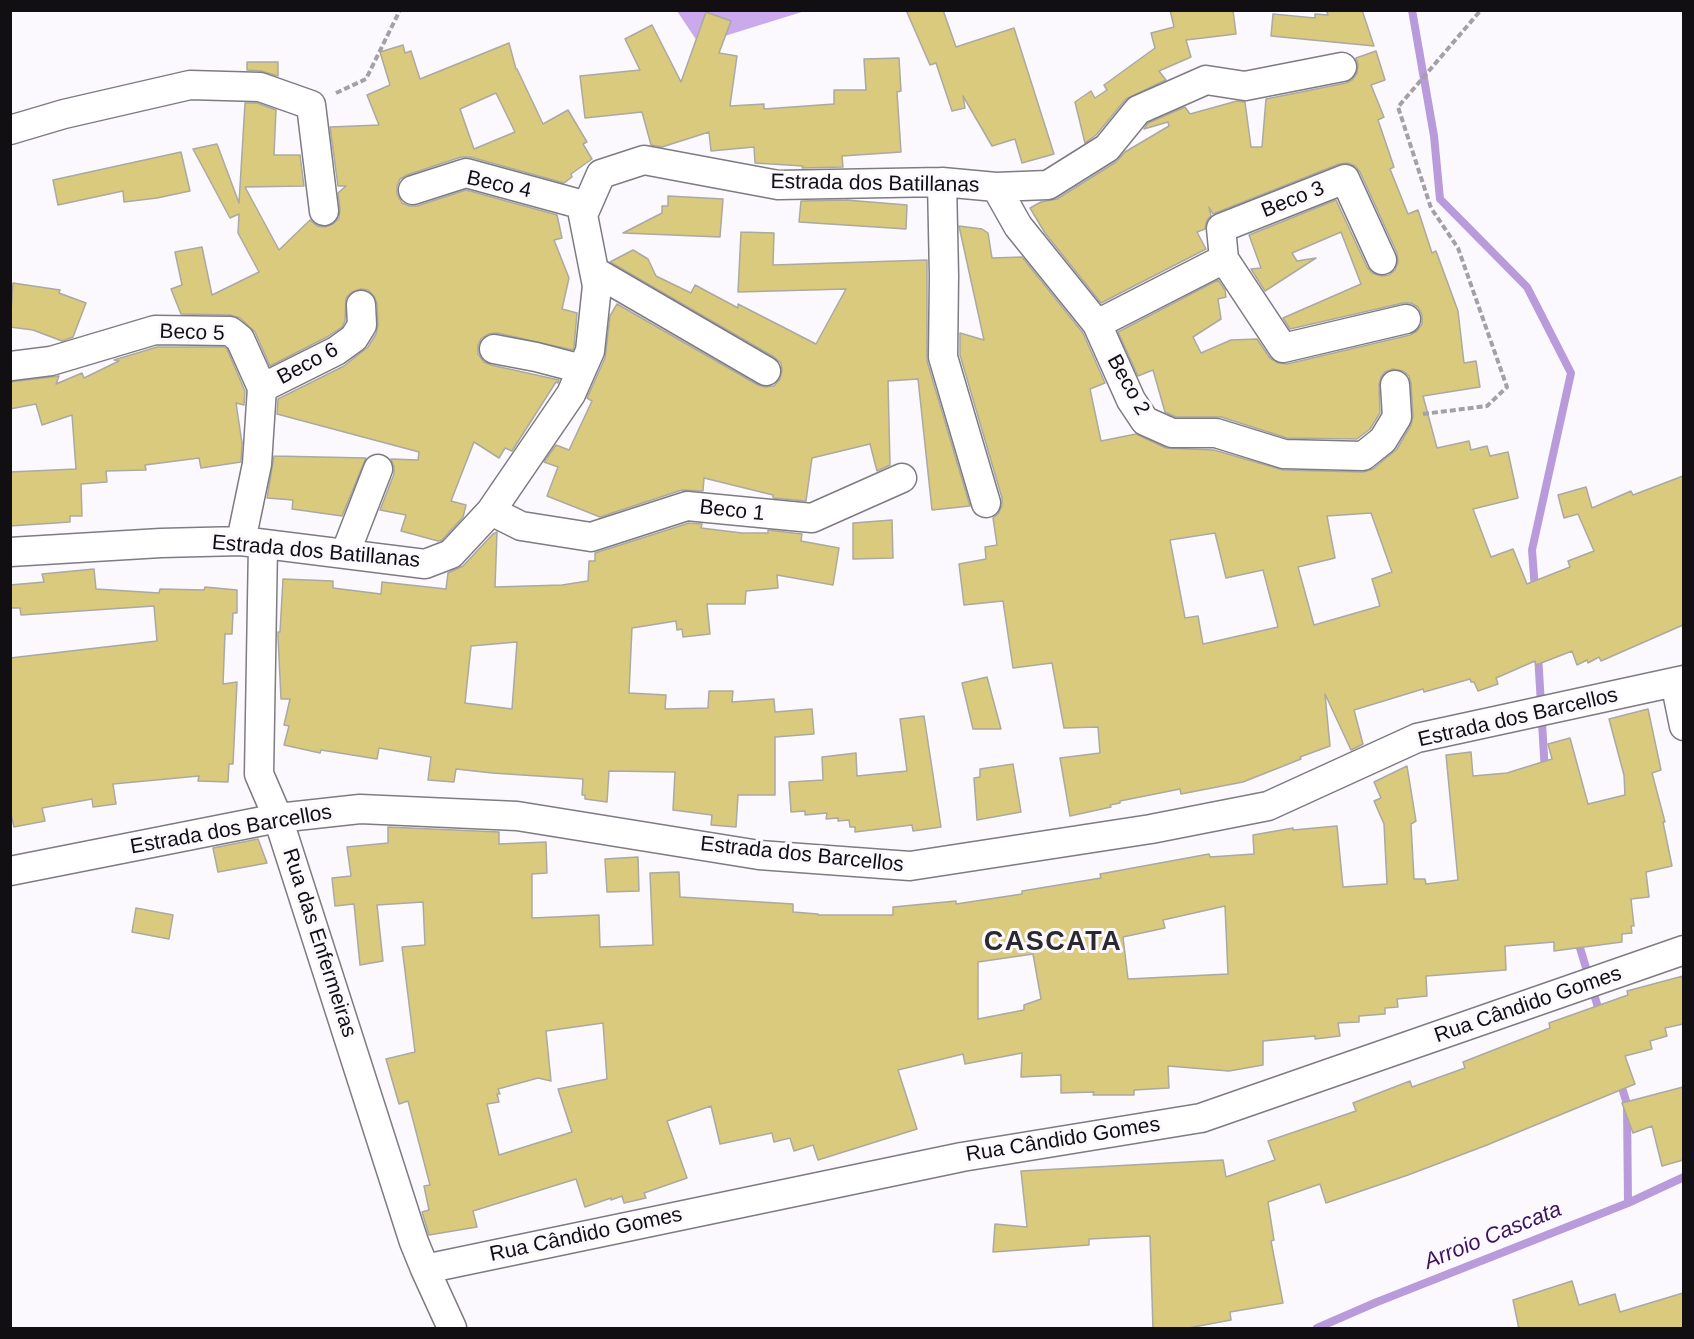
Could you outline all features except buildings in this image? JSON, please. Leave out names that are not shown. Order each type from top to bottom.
[{"type":"street","name":"Estrada dos Batillanas","points":[[10,552],[161,543],[252,543],[425,564],[451,554],[491,511],[571,394],[590,351],[597,286],[583,215],[601,174],[644,160],[778,185],[942,182],[996,187],[1048,185],[1107,148],[1138,110],[1206,80],[1245,86],[1342,67]]},
{"type":"street","points":[[10,130],[64,114],[190,85],[260,87],[311,105],[324,211]]},
{"type":"street","name":"Beco 4","points":[[413,190],[466,173],[587,206]]},
{"type":"street","name":"Beco 3","points":[[1382,260],[1345,179],[1221,228],[1224,258],[1283,348],[1406,319]]},
{"type":"street","points":[[942,182],[943,357],[986,503]]},
{"type":"street","name":"Beco 2","points":[[996,187],[1018,226],[1097,324],[1131,400],[1145,421],[1172,433],[1216,433],[1284,454],[1363,456],[1383,440],[1397,417]]},
{"type":"street","points":[[1097,324],[1224,258]]},
{"type":"street","points":[[594,271],[766,371]]},
{"type":"street","name":"Beco 6","points":[[262,388],[336,351],[354,338],[362,325],[361,305]]},
{"type":"street","name":"Beco 5","points":[[11,366],[51,361],[155,330],[230,331],[240,339],[262,388],[252,543]]},
{"type":"street","points":[[494,349],[582,369]]},
{"type":"street","points":[[1395,385],[1397,417]]},
{"type":"street","points":[[345,554],[378,469]]},
{"type":"street","name":"Beco 1","points":[[491,511],[521,526],[591,537],[687,506],[812,518],[902,477]]},
{"type":"street","name":"Rua das Enfermeiras","points":[[252,543],[259,774],[278,818],[424,1269],[452,1329]]},
{"type":"street","points":[[1679,681],[1683,726]]},
{"type":"street","name":"Estrada dos Barcellos","points":[[10,871],[278,818],[360,809],[517,816],[759,855],[909,866],[1151,829],[1268,806],[1418,738],[1679,681]]},
{"type":"street","name":"Rua Cândido Gomes","points":[[424,1269],[962,1157],[1201,1118],[1683,950]]},
{"type":"path","points":[[311,105],[366,79],[400,10]]},
{"type":"path","points":[[1397,417],[1487,406],[1507,387],[1458,248],[1431,208],[1398,107],[1481,10]]},
{"type":"shaded area","points":[[677,11],[805,11],[699,44]]},
{"type":"waterway","points":[[1412,10],[1434,136],[1440,199],[1527,287],[1571,373],[1532,550],[1535,590]]},
{"type":"waterway","points":[[1538,654],[1545,773]]},
{"type":"waterway","points":[[1577,938],[1600,1014]]},
{"type":"waterway","points":[[1619,1078],[1627,1104],[1628,1203]]},
{"type":"waterway","name":"Arroio Cascata","points":[[1317,1328],[1628,1203],[1684,1177]]},
{"type":"district","name":"CASCATA","points":[[1053,943]]}]
